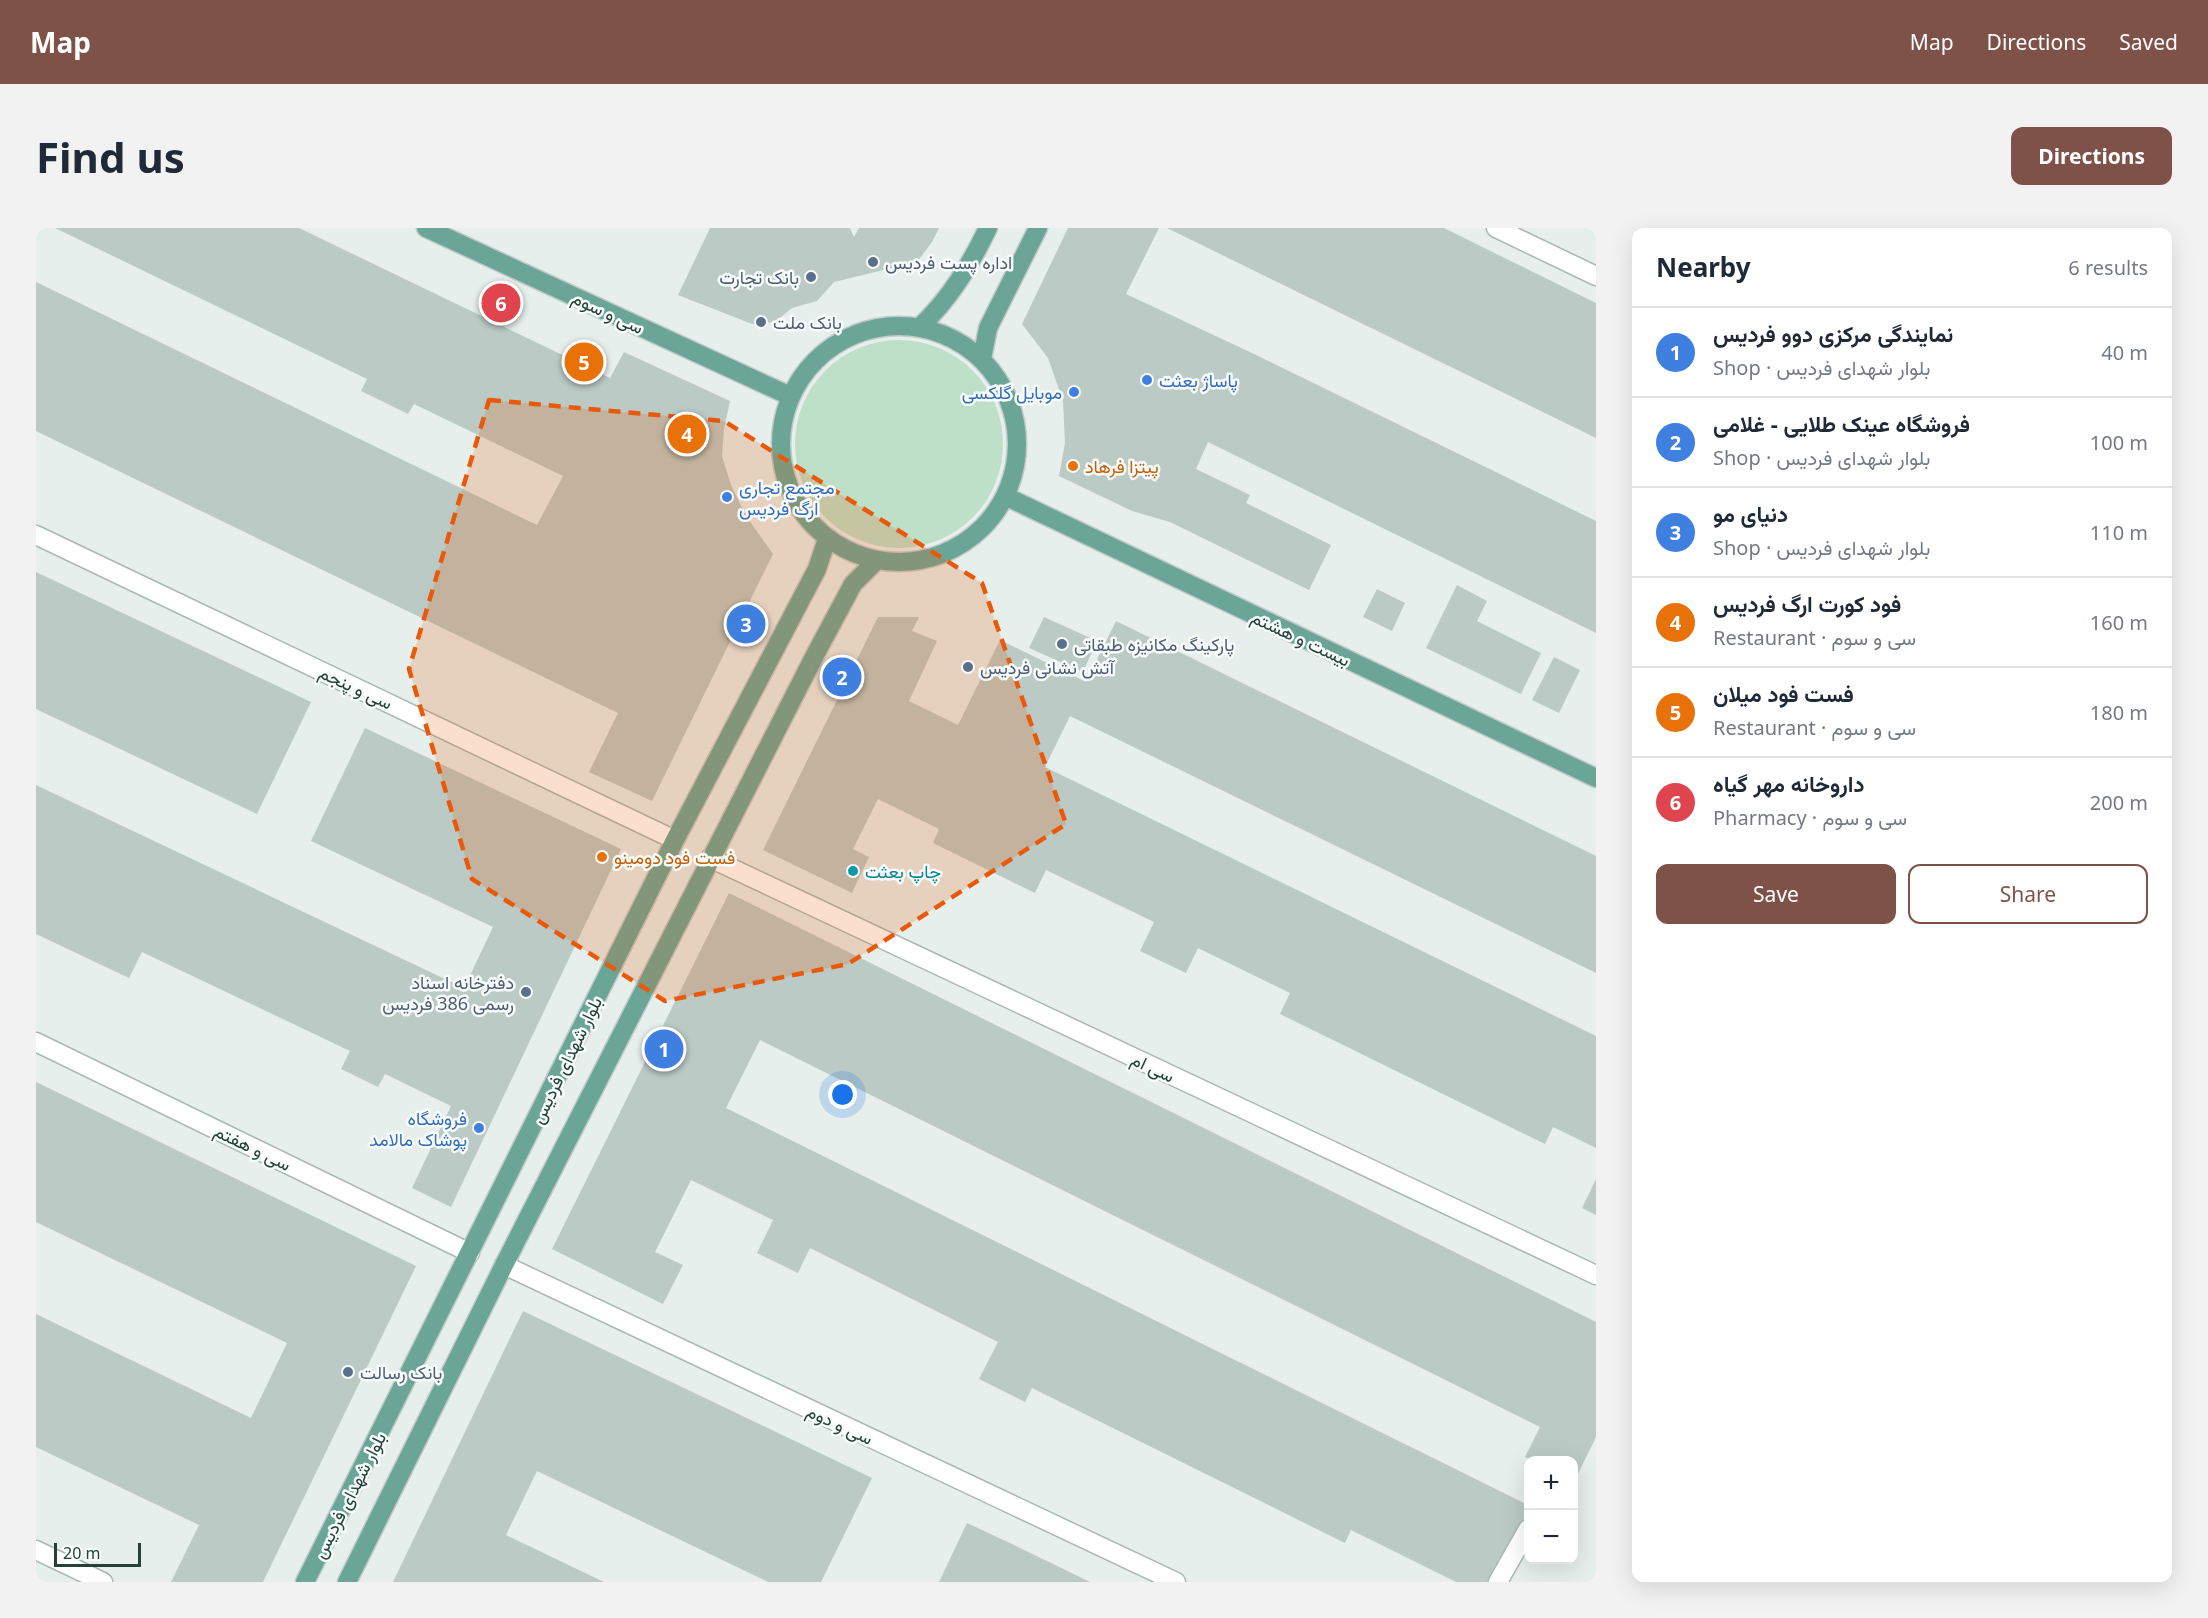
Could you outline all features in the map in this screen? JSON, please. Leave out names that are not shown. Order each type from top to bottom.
[{"type":"main road","name":"سی و سوم","points":[[426,228],[790,396]]},
{"type":"main road","points":[[920,327],[941,306],[959,282],[988,228]]},
{"type":"main road","points":[[982,359],[988,328],[1038,228]]},
{"type":"main road","points":[[888,326],[920,327],[964,344],[982,359],[1004,388],[1016,421],[1018,457],[1007,497],[987,526],[954,550],[916,562],[876,561],[850,553],[827,539],[800,510],[784,474],[780,434],[790,396],[807,369],[830,348],[857,333],[888,326]]},
{"type":"main road","name":"بیست و هشتم","points":[[1007,497],[1596,778]]},
{"type":"main road","name":"بلوار شهدای فردیس","points":[[305,1582],[675,840],[817,569],[827,539]]},
{"type":"main road","name":"بلوار شهدای فردیس","points":[[347,1582],[710,858],[853,584],[876,561]]},
{"type":"street","points":[[1496,228],[1596,276]]},
{"type":"street","name":"سی و پنجم","points":[[36,535],[675,840]]},
{"type":"street","name":"سی ام","points":[[710,858],[1596,1275]]},
{"type":"street","name":"سی و هفتم","points":[[36,1042],[470,1253]]},
{"type":"street","name":"سی و دوم","points":[[504,1265],[1176,1582]]},
{"type":"street","points":[[1498,1582],[1524,1536]]},
{"type":"street","points":[[36,1550],[103,1582]]},
{"type":"highlighted area","points":[[489,400],[724,421],[982,583],[1066,824],[848,964],[665,1001],[472,879],[409,669]]},
{"type":"green space","points":[[889,340],[909,340],[929,344],[948,352],[973,370],[986,386],[995,404],[1003,434],[999,474],[995,484],[986,502],[973,518],[957,531],[929,544],[909,548],[889,548],[869,544],[850,536],[833,525],[818,510],[799,474],[795,454],[795,434],[799,414],[807,395],[818,378],[833,363],[869,344]]},
{"type":"building","points":[[55,228],[299,228],[610,378],[624,352],[730,401],[724,429],[722,456],[731,485],[746,516],[773,554],[652,801],[589,772],[618,713],[36,431],[36,282],[537,525],[563,476],[414,404],[408,414],[361,391],[367,379]]},
{"type":"building","points":[[710,228],[850,228],[854,237],[859,228],[939,228],[917,262],[834,282],[817,301],[792,308],[775,322],[752,324],[678,295]]},
{"type":"building","points":[[1068,228],[1159,228],[1126,294],[1596,521],[1596,633],[1208,442],[1196,469],[1250,495],[1246,503],[1331,545],[1309,590],[1170,522],[1132,511],[1059,476],[1065,443],[1063,401],[1048,358],[1022,324]]},
{"type":"building","points":[[1167,228],[1444,228],[1596,303],[1596,438]]},
{"type":"building","points":[[36,572],[311,702],[257,814],[36,709]]},
{"type":"building","points":[[1457,585],[1487,601],[1477,621],[1541,653],[1521,694],[1426,648]]},
{"type":"building","points":[[1377,589],[1405,603],[1392,631],[1363,617]]},
{"type":"building","points":[[878,617],[919,617],[912,631],[937,641],[909,701],[958,725],[1000,640],[1086,682],[1116,621],[1596,856],[1596,973],[1070,716],[1045,767],[1596,1036],[1596,1148],[1553,1127],[1545,1144],[1280,1014],[1290,993],[1198,948],[1186,973],[1140,951],[1154,922],[1046,870],[1035,893],[933,843],[939,829],[878,799],[853,849],[869,857],[852,893],[763,850]]},
{"type":"building","points":[[1044,617],[1097,641],[1083,672],[1029,648]]},
{"type":"building","points":[[1554,657],[1580,670],[1559,713],[1532,700]]},
{"type":"building","points":[[365,728],[621,849],[451,1207],[412,1188],[451,1106],[385,1074],[378,1087],[341,1069],[350,1051],[142,952],[129,978],[36,934],[36,785],[464,988],[493,927],[311,841]]},
{"type":"building","points":[[729,893],[1596,1322],[1596,1437],[1578,1474],[1578,1456],[1526,1456],[1540,1427],[760,1040],[726,1108],[1524,1503],[1524,1518],[1493,1582],[1456,1582],[1351,1530],[1345,1543],[1032,1388],[1025,1402],[979,1379],[998,1342],[810,1248],[798,1273],[757,1253],[773,1220],[691,1180],[655,1252],[683,1265],[663,1304],[552,1249]]},
{"type":"building","points":[[36,1082],[416,1266],[263,1582],[171,1582],[199,1525],[36,1447],[36,1314],[251,1418],[287,1343],[36,1222]]},
{"type":"building","points":[[1596,1179],[1596,1215],[1582,1208]]},
{"type":"building","points":[[523,1311],[872,1478],[821,1582],[768,1582],[537,1471],[506,1535],[604,1582],[393,1582]]},
{"type":"building","points":[[967,1523],[1012,1544],[1090,1582],[939,1582]]},
{"type":"place","name":"اداره پست فردیس","points":[[873,262]]},
{"type":"place","name":"بانک تجارت","points":[[811,277]]},
{"type":"place","name":"داروخانه مهر گیاه","points":[[501,303]]},
{"type":"place","name":"بانک ملت","points":[[761,322]]},
{"type":"place","name":"فست فود میلان","points":[[584,362]]},
{"type":"place","name":"پاساژ بعثت","points":[[1147,380]]},
{"type":"place","name":"موبایل گلکسی","points":[[1074,392]]},
{"type":"place","name":"فود کورت ارگ فردیس","points":[[687,434]]},
{"type":"place","name":"پیتزا فرهاد","points":[[1073,466]]},
{"type":"place","name":"مجتمع تجاری ارگ فردیس","points":[[727,497]]},
{"type":"place","name":"دنیای مو","points":[[746,624]]},
{"type":"place","name":"پارکینگ مکانیزه طبقاتی","points":[[1062,644]]},
{"type":"place","name":"آتش نشانی فردیس","points":[[968,667]]},
{"type":"place","name":"فروشگاه عینک طلایی - غلامی","points":[[842,677]]},
{"type":"place","name":"فست فود دومینو","points":[[602,857]]},
{"type":"place","name":"چاپ بعثت","points":[[853,871]]},
{"type":"place","name":"دفترخانه اسناد رسمی 386 فردیس","points":[[526,992]]},
{"type":"place","name":"نمایندگی مرکزی دوو فردیس","points":[[664,1049]]},
{"type":"place","name":"فروشگاه پوشاک مالامد","points":[[479,1128]]},
{"type":"place","name":"بانک رسالت","points":[[348,1372]]}]
